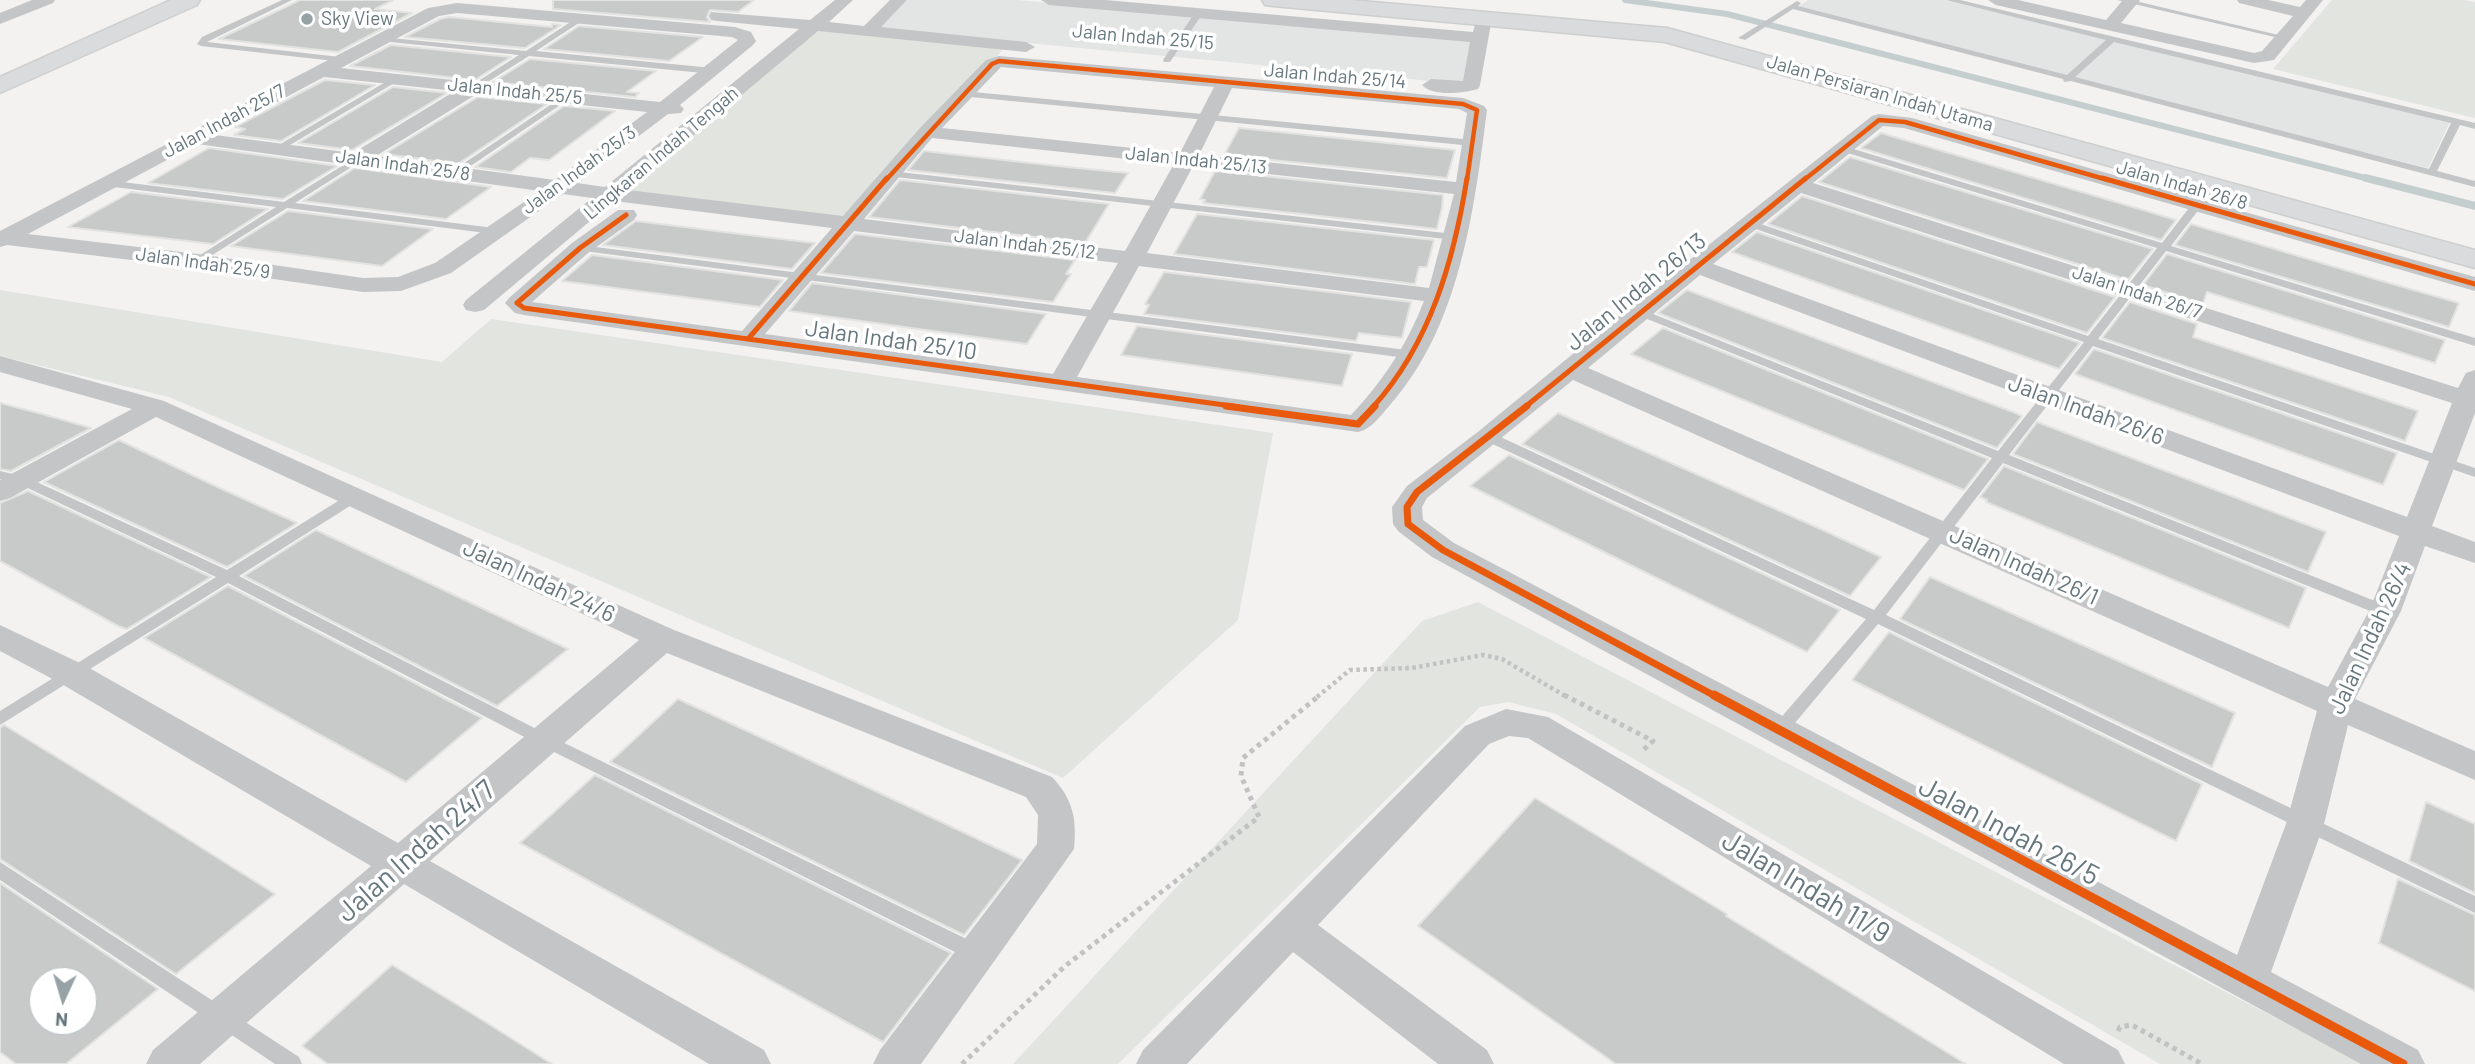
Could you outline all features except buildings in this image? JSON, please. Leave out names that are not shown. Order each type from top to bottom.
[{"type":"main road","points":[[0,80],[156,0]]},
{"type":"main road","points":[[0,80],[189,0]]},
{"type":"main road","name":"Jalan Persiaran Indah Utama","points":[[1273,0],[1482,28],[1667,35],[2475,259]]},
{"type":"main road","name":"Jalan Persiaran Indah Utama","points":[[1404,0],[1629,18],[1750,33],[2475,241]]},
{"type":"street","points":[[0,19],[47,0]]},
{"type":"street","name":"Jalan Indah 25/15","points":[[553,0],[1468,87],[1471,85],[1482,28]]},
{"type":"street","name":"Lingkaran Indah Tengah","points":[[475,305],[618,205],[710,113],[845,0]]},
{"type":"street","points":[[868,31],[900,0]]},
{"type":"street","points":[[1049,0],[1199,13],[1482,28]]},
{"type":"street","points":[[1996,0],[2111,32],[2254,58],[2268,56],[2309,6]]},
{"type":"street","points":[[2245,0],[2309,6]]},
{"type":"street","points":[[2111,32],[2128,1]]},
{"type":"street","points":[[772,21],[790,7]]},
{"type":"street","name":"Jalan Indah 25/7","points":[[3,239],[425,15],[445,10],[582,19]]},
{"type":"street","name":"Jalan Indah 25/3","points":[[401,284],[443,268],[559,187],[713,71],[747,41],[745,36],[735,32],[582,19]]},
{"type":"street","name":"Jalan Indah 25/14","points":[[963,94],[992,64],[999,61],[1463,104],[1477,110],[1465,189],[1443,289],[1414,355],[1383,400],[1358,424]]},
{"type":"street","name":"Jalan Indah 25/5","points":[[320,71],[710,113]]},
{"type":"street","points":[[1061,383],[1164,203],[1226,82]]},
{"type":"street","points":[[358,159],[475,87]]},
{"type":"street","points":[[748,339],[890,174],[963,94]]},
{"type":"street","name":"Jalan Indah 26/13","points":[[1416,492],[1489,437],[1880,120]]},
{"type":"street","name":"Jalan Indah 26/8","points":[[1880,120],[1905,122],[2475,284]]},
{"type":"street","name":"Jalan Indah 25/13","points":[[927,132],[1465,189]]},
{"type":"street","name":"Jalan Indah 25/8","points":[[194,138],[559,187],[618,205]]},
{"type":"street","name":"Jalan Indah 26/7","points":[[1799,185],[2131,290],[2473,393]]},
{"type":"street","name":"Jalan Indah 25/12","points":[[618,205],[847,223],[1438,296]]},
{"type":"street","name":"Jalan Indah 25/10","points":[[618,205],[580,248],[517,303],[523,308],[1358,424]]},
{"type":"street","name":"Jalan Indah 25/9","points":[[3,239],[198,261],[363,285],[401,284]]},
{"type":"street","name":"Jalan Indah 26/6","points":[[1697,266],[2475,553]]},
{"type":"street","name":"Jalan Indah 24/6","points":[[0,364],[155,407],[356,496],[663,638],[1039,787],[1054,802],[1059,823],[1055,849],[977,954]]},
{"type":"street","name":"Jalan Indah 26/1","points":[[1571,370],[1942,530],[2475,766]]},
{"type":"street","name":"Jalan Indah 26/4","points":[[2248,981],[2305,824],[2336,703],[2385,611],[2442,462],[2473,393]]},
{"type":"street","points":[[7,482],[155,407]]},
{"type":"street","name":"Jalan Indah 26/5","points":[[1416,492],[1408,508],[1408,524],[1424,538],[1778,732],[2403,1064]]},
{"type":"street","points":[[0,637],[72,674],[401,866],[749,1064]]},
{"type":"street","name":"Jalan Indah 24/7","points":[[168,1064],[663,638]]},
{"type":"street","name":"Jalan Indah 11/9","points":[[1290,927],[1477,735],[1506,722],[1536,726],[2109,1051]]},
{"type":"street","points":[[1158,1064],[1290,927],[1472,1064]]},
{"type":"street","points":[[895,1064],[977,954]]},
{"type":"lane","points":[[288,0],[205,39],[201,44],[340,60]]},
{"type":"lane","points":[[1750,33],[1801,0]]},
{"type":"lane","points":[[1950,0],[2111,32],[2475,125]]},
{"type":"lane","points":[[2128,1],[2283,37]]},
{"type":"lane","points":[[1791,6],[2067,80],[2475,184]]},
{"type":"lane","points":[[1167,60],[1199,13]]},
{"type":"lane","points":[[475,87],[582,19]]},
{"type":"lane","points":[[2067,80],[2111,32]]},
{"type":"lane","points":[[380,39],[713,71]]},
{"type":"lane","points":[[277,149],[397,79]]},
{"type":"lane","points":[[963,94],[1473,143]]},
{"type":"lane","points":[[456,172],[568,97]]},
{"type":"lane","points":[[2432,172],[2457,121]]},
{"type":"lane","points":[[1844,149],[2475,342]]},
{"type":"lane","points":[[198,261],[358,159]]},
{"type":"lane","points":[[890,174],[1454,237]]},
{"type":"lane","points":[[106,183],[494,231]]},
{"type":"lane","points":[[1778,732],[1876,617],[2196,206]]},
{"type":"lane","points":[[1751,224],[2475,473]]},
{"type":"lane","points":[[580,248],[1414,355]]},
{"type":"lane","points":[[1639,313],[2385,611]]},
{"type":"lane","points":[[1489,437],[1876,617],[2475,905]]},
{"type":"lane","points":[[7,482],[227,576],[544,740],[977,954]]},
{"type":"lane","points":[[0,719],[356,496]]},
{"type":"lane","points":[[0,870],[292,1064]]},
{"type":"path","points":[[962,1064],[1065,966],[1259,817],[1241,776],[1243,758],[1350,670],[1412,668],[1483,655],[1502,659],[1546,686],[1653,741],[1636,757]]},
{"type":"path","points":[[2109,1051],[2119,1027],[2132,1025],[2202,1064]]},
{"type":"shaded area","points":[[907,0],[1017,0],[1471,40],[1463,84],[878,29]]},
{"type":"shaded area","points":[[1808,0],[1944,0],[2450,122],[2428,168],[2061,77],[1798,7]]},
{"type":"shaded area","points":[[2332,0],[2475,2],[2475,118],[2273,69]]},
{"type":"shaded area","points":[[814,26],[1007,45],[847,223],[611,194]]},
{"type":"shaded area","points":[[0,290],[442,362],[491,319],[1273,433],[1238,620],[1063,778],[169,397],[0,356]]},
{"type":"shaded area","points":[[1478,602],[2364,1064],[2160,1064],[1556,714],[1508,702],[1480,707],[1118,1064],[1013,1064],[1422,621]]},
{"type":"waterway","points":[[1625,0],[1727,14],[2373,180]]},
{"type":"waterway","points":[[2366,178],[2475,206]]},
{"type":"cycle path","points":[[626,215],[580,248],[517,303],[524,308],[1358,424],[1387,392],[1411,357],[1429,319],[1444,279],[1455,237],[1477,110],[1463,104],[999,61],[992,64],[927,132],[748,339]]},
{"type":"cycle path","points":[[2403,1064],[1443,550],[1408,524],[1407,507],[1417,492],[1489,437],[1639,312],[1879,120],[1905,122],[2475,284]]},
{"type":"place","name":"Sky View","points":[[307,19]]}]
